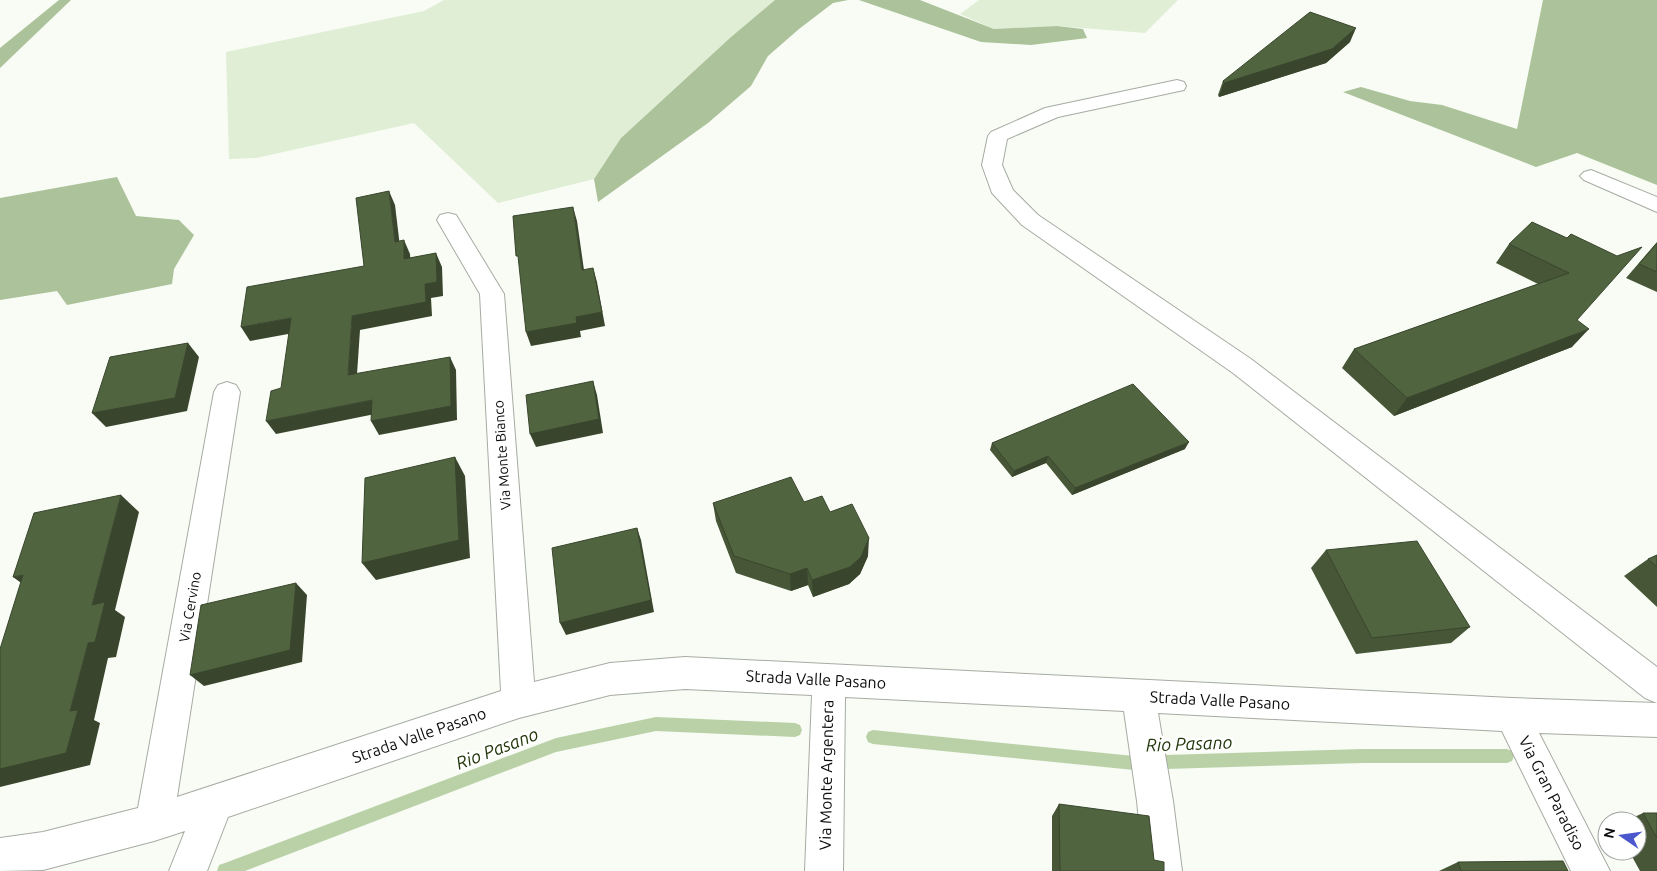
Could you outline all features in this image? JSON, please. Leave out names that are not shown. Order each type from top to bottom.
[{"type":"street","points":[[1177,86],[1052,112],[998,136],[992,165],[1003,193],[1030,220],[1242,366],[1657,687]]},
{"type":"street","points":[[1591,176],[1657,205]]},
{"type":"street","name":"Via Monte Bianco","points":[[448,220],[492,294],[519,702]]},
{"type":"street","name":"Via Cervino","points":[[154,823],[227,392]]},
{"type":"street","name":"Strada Valle Pasano","points":[[0,857],[43,851],[154,823],[519,702],[610,679],[685,673],[1512,715],[1657,720]]},
{"type":"street","name":"Via Monte Argentera","points":[[824,871],[829,679]]},
{"type":"street","points":[[1139,696],[1144,741],[1156,801],[1163,871]]},
{"type":"street","name":"Via Gran Paradiso","points":[[1512,715],[1591,871]]},
{"type":"street","points":[[190,866],[215,803]]},
{"type":"green space","points":[[59,0],[71,0],[0,68],[0,48]]},
{"type":"green space","points":[[444,0],[775,0],[731,37],[621,138],[594,179],[498,203],[414,123],[256,158],[229,159],[226,52],[424,11]]},
{"type":"green space","points":[[775,0],[848,0],[833,3],[799,29],[768,56],[751,86],[708,123],[598,202],[594,179],[621,138],[731,37]]},
{"type":"green space","points":[[859,0],[920,0],[994,29],[1057,26],[1083,29],[1087,38],[1031,45],[981,42]]},
{"type":"green space","points":[[979,0],[1178,0],[1145,33],[1057,26],[994,29],[960,14]]},
{"type":"green space","points":[[1543,0],[1657,0],[1657,185],[1577,153],[1536,167],[1343,92],[1361,87],[1410,101],[1442,105],[1517,129]]},
{"type":"green space","points":[[117,177],[136,216],[179,220],[194,235],[174,269],[172,284],[67,305],[57,291],[0,300],[0,198]]},
{"type":"building","points":[[1310,12],[1356,28],[1332,49],[1224,83],[1223,81]]},
{"type":"building","points":[[389,191],[395,242],[404,240],[404,259],[436,253],[437,282],[425,284],[426,302],[352,316],[348,375],[450,357],[451,406],[371,421],[372,400],[266,421],[271,391],[281,388],[291,318],[241,327],[247,287],[364,266],[356,198]]},
{"type":"building","points":[[573,207],[582,270],[593,268],[602,312],[576,317],[577,323],[526,332],[513,216]]},
{"type":"building","points":[[1532,222],[1567,238],[1571,234],[1617,256],[1642,247],[1577,320],[1589,329],[1407,398],[1354,349],[1569,273],[1509,244]]},
{"type":"building","points":[[1657,243],[1657,272],[1639,264]]},
{"type":"building","points":[[188,343],[175,398],[92,413],[110,357]]},
{"type":"building","points":[[593,381],[599,419],[530,434],[526,395]]},
{"type":"building","points":[[1133,384],[1189,442],[1075,488],[1048,456],[1014,471],[992,443]]},
{"type":"building","points":[[455,457],[459,540],[362,563],[365,478]]},
{"type":"building","points":[[791,477],[804,502],[822,496],[830,512],[852,504],[869,538],[861,557],[850,567],[812,580],[807,568],[790,574],[734,556],[713,503]]},
{"type":"building","points":[[121,495],[92,605],[105,602],[95,642],[88,643],[70,711],[78,710],[66,753],[0,769],[0,649],[23,575],[13,577],[34,513]]},
{"type":"building","points":[[637,528],[651,600],[560,623],[552,548]]},
{"type":"building","points":[[1417,541],[1470,627],[1372,638],[1326,550]]},
{"type":"building","points":[[1657,555],[1657,567],[1648,559]]},
{"type":"building","points":[[296,583],[290,650],[190,675],[201,605]]},
{"type":"building","points":[[1059,804],[1149,816],[1154,860],[1164,862],[1164,871],[1060,871]]},
{"type":"building","points":[[1647,813],[1657,813],[1657,838],[1647,820]]},
{"type":"building","points":[[1563,861],[1568,871],[1461,871],[1458,862]]},
{"type":"waterway","name":"Rio Pasano","points":[[225,871],[556,745],[656,724],[795,730]]},
{"type":"waterway","name":"Rio Pasano","points":[[873,737],[1134,763],[1362,756],[1507,756]]}]
